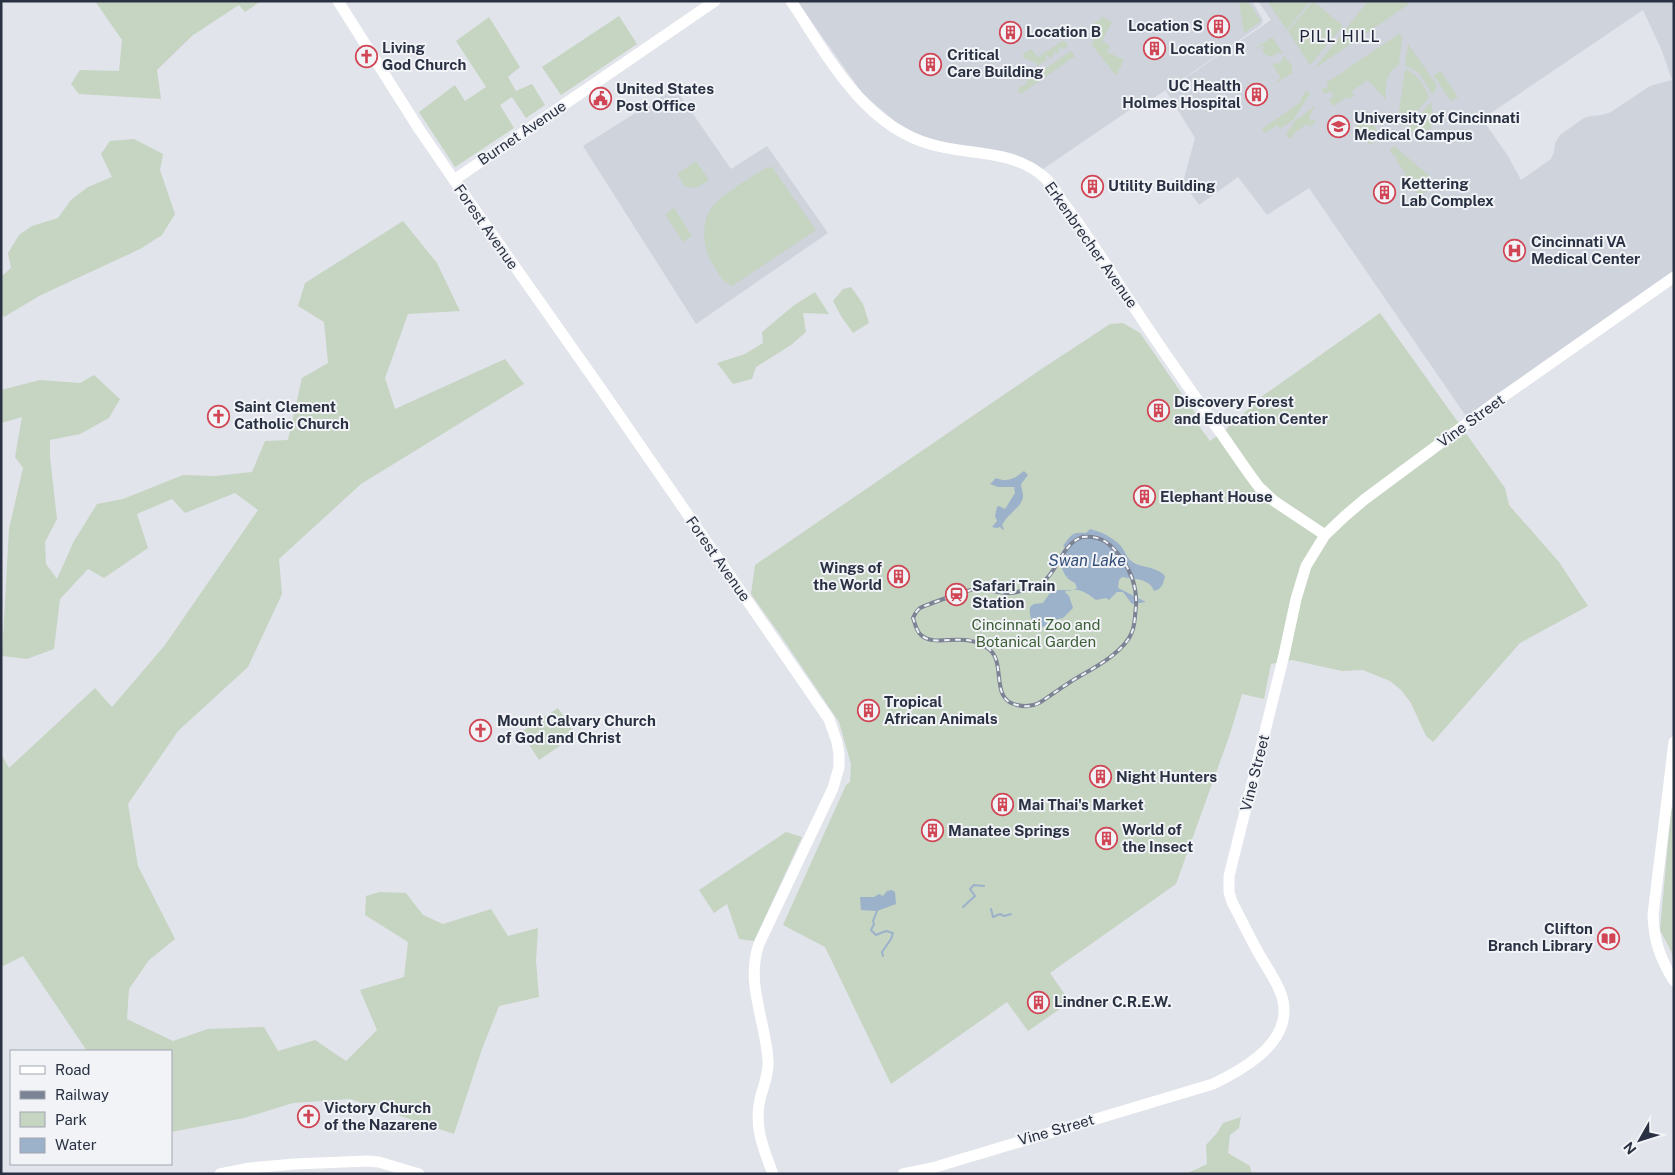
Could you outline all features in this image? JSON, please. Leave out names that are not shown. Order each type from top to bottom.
[{"type":"street","name":"Forest Avenue","points":[[338,1],[419,129],[820,705],[834,730],[839,754],[834,788],[759,944],[753,965],[754,984],[768,1064],[757,1125],[760,1140],[773,1174]]},
{"type":"street","name":"Burnet Avenue","points":[[454,180],[715,1]]},
{"type":"street","name":"Erkenbrecher Avenue","points":[[791,1],[859,98],[892,126],[928,144],[1002,156],[1024,165],[1045,177],[1073,214],[1145,324],[1259,487],[1274,501],[1325,535]]},
{"type":"street","name":"Vine Street","points":[[904,1174],[932,1168],[1213,1084],[1256,1058],[1275,1038],[1280,1029],[1285,1010],[1280,993],[1232,902],[1229,892],[1229,876],[1301,579],[1310,557],[1325,535],[1389,480],[1504,396],[1674,277]]},
{"type":"street","points":[[1674,742],[1653,914],[1653,929],[1660,955],[1674,981]]},
{"type":"street","points":[[220,1174],[259,1167],[367,1161],[379,1162],[419,1174]]},
{"type":"shaded area","points":[[797,1],[1252,1],[1263,20],[1261,25],[1171,87],[1141,106],[1134,107],[1043,169],[1006,152],[932,140],[896,122],[863,94]]},
{"type":"shaded area","points":[[1258,1],[1674,1],[1674,277],[1470,422],[1309,188],[1267,215],[1238,177],[1199,205],[1183,182],[1195,138],[1166,91],[1271,20]],"holes":[[[1643,10],[1662,51],[1672,80],[1650,86],[1611,112],[1584,118],[1560,135],[1555,143],[1551,159],[1521,180],[1508,156],[1482,119]]]},
{"type":"shaded area","points":[[675,88],[731,169],[767,146],[828,233],[696,324],[583,146]]},
{"type":"green space","points":[[95,1],[261,1],[245,12],[239,5],[193,35],[157,70],[161,99],[79,94],[71,84],[80,70],[119,71],[122,40]]},
{"type":"green space","points":[[1239,1],[1248,1],[1261,21],[1244,33]]},
{"type":"green space","points":[[1267,1],[1310,1],[1287,30]]},
{"type":"green space","points":[[1313,1],[1343,26],[1310,65],[1288,31]]},
{"type":"green space","points":[[1368,1],[1403,1],[1409,4],[1314,69]]},
{"type":"green space","points":[[619,16],[637,44],[561,95],[542,67]]},
{"type":"green space","points":[[489,17],[520,67],[508,77],[516,91],[532,84],[545,105],[526,118],[512,97],[500,105],[514,128],[455,167],[419,112],[455,85],[465,101],[486,87],[456,41]]},
{"type":"green space","points":[[1103,17],[1112,22],[1102,41],[1110,46],[1107,52],[1124,60],[1116,76],[1092,45],[1095,35],[1092,25]]},
{"type":"green space","points":[[1400,33],[1402,37],[1399,65],[1389,75],[1386,84],[1386,98],[1368,80],[1352,91],[1354,95],[1349,99],[1347,97],[1333,106],[1329,100],[1334,96],[1330,91],[1325,94],[1321,89],[1328,87],[1326,83]]},
{"type":"green space","points":[[1272,37],[1283,53],[1277,53],[1272,57],[1264,54],[1263,46],[1258,49],[1257,47]]},
{"type":"green space","points":[[1064,40],[1068,46],[1063,49],[1060,46],[1056,54],[1054,50],[1053,56],[1050,58],[1047,55],[1046,60],[1038,66],[1035,62],[1023,58],[1023,54],[1031,49],[1038,57]]},
{"type":"green space","points":[[1408,44],[1436,84],[1436,90],[1432,94],[1419,73],[1405,65]]},
{"type":"green space","points":[[1071,51],[1075,56],[1021,94],[1017,90],[1025,85],[1027,81]]},
{"type":"green space","points":[[1284,56],[1292,66],[1292,73],[1278,82],[1277,80],[1281,78],[1272,64],[1280,63]]},
{"type":"green space","points":[[1405,69],[1420,80],[1429,97],[1404,127],[1398,118]]},
{"type":"green space","points":[[1440,70],[1458,97],[1451,101],[1434,76]]},
{"type":"green space","points":[[1307,90],[1310,94],[1293,120],[1280,129],[1277,125],[1265,133],[1262,129],[1302,101],[1300,99]]},
{"type":"green space","points":[[1431,102],[1433,112],[1432,127],[1423,134],[1407,129]]},
{"type":"green space","points":[[1316,105],[1309,117],[1311,121],[1314,119],[1316,122],[1310,127],[1307,124],[1293,134],[1294,136],[1290,139],[1286,134],[1295,121]]},
{"type":"green space","points":[[1365,112],[1381,136],[1370,145],[1353,121]]},
{"type":"green space","points":[[134,139],[163,154],[160,170],[175,214],[162,235],[140,249],[39,296],[4,317],[1,314],[1,277],[11,268],[8,253],[19,235],[32,226],[58,218],[71,200],[88,187],[112,177],[101,154],[110,141]]},
{"type":"green space","points":[[1394,146],[1439,184],[1419,196],[1404,175],[1406,174],[1396,160],[1397,158],[1389,151]]},
{"type":"green space","points":[[696,161],[709,180],[696,188],[685,187],[677,174]]},
{"type":"green space","points":[[772,167],[816,230],[732,286],[720,276],[709,257],[704,237],[707,216],[720,199],[766,168]]},
{"type":"green space","points":[[674,208],[692,236],[683,242],[665,214]]},
{"type":"green space","points":[[403,221],[437,263],[460,311],[408,314],[385,378],[395,409],[505,359],[524,384],[361,484],[279,559],[282,594],[248,667],[178,731],[128,804],[138,866],[175,939],[149,960],[129,989],[127,1019],[173,1041],[208,1029],[264,1027],[278,1051],[315,1040],[346,1061],[377,1030],[360,990],[404,977],[408,942],[365,915],[366,896],[380,892],[406,893],[423,915],[443,924],[491,909],[508,936],[538,928],[536,961],[539,997],[499,1006],[482,1049],[454,1134],[350,1099],[293,1103],[244,1118],[172,1132],[172,1050],[86,1050],[23,956],[1,967],[1,754],[9,768],[95,688],[112,707],[165,645],[258,510],[235,493],[185,513],[172,499],[137,514],[148,548],[104,578],[88,569],[60,599],[54,649],[27,659],[2,656],[9,529],[23,468],[15,457],[22,417],[1,423],[1,390],[40,380],[80,383],[94,375],[120,399],[109,418],[80,434],[50,440],[50,457],[57,519],[45,542],[46,564],[57,579],[74,541],[97,504],[123,499],[183,475],[215,476],[252,472],[265,441],[288,440],[302,378],[328,363],[324,322],[298,306],[305,283]]},
{"type":"green space","points":[[851,287],[863,304],[869,323],[853,333],[833,301],[843,289]]},
{"type":"green space","points":[[815,292],[829,314],[803,313],[806,332],[791,345],[756,367],[752,379],[733,384],[717,363],[745,354],[763,343],[762,332],[793,306]]},
{"type":"green space","name":"Cincinnati Zoo and Botanical Garden","points":[[1380,313],[1505,488],[1509,505],[1559,562],[1588,606],[1520,643],[1433,742],[1426,736],[1411,703],[1401,690],[1390,681],[1363,670],[1342,671],[1292,660],[1271,664],[1264,699],[1242,694],[1230,734],[1176,884],[1050,973],[1070,1002],[1028,1031],[1007,1002],[891,1084],[825,947],[783,925],[846,785],[850,782],[851,764],[839,722],[751,594],[755,565],[1110,324],[1123,323],[1140,333],[1200,420],[1199,426],[1210,441],[1228,428],[1228,425],[1261,397]]},
{"type":"green space","points":[[558,708],[576,735],[539,760],[521,732]]},
{"type":"green space","points":[[1674,808],[1674,962],[1671,951],[1660,930],[1671,810]]},
{"type":"green space","points":[[786,832],[802,837],[754,941],[739,939],[727,904],[714,913],[699,890]]},
{"type":"green space","points":[[1241,1117],[1239,1128],[1230,1135],[1228,1153],[1250,1166],[1252,1174],[1186,1174],[1207,1164],[1206,1145],[1223,1123]]},
{"type":"water","points":[[1024,471],[1028,475],[1021,484],[1023,496],[1020,504],[1004,522],[1003,530],[1000,527],[992,527],[997,521],[995,516],[997,507],[1005,509],[1015,493],[1014,487],[998,487],[990,484],[996,478],[1011,479]]},
{"type":"water","name":"Swan Lake","points":[[1090,529],[1103,533],[1114,540],[1134,563],[1157,570],[1165,576],[1162,586],[1154,591],[1145,581],[1122,577],[1119,580],[1118,588],[1146,602],[1132,604],[1123,592],[1117,592],[1109,600],[1106,598],[1096,600],[1083,591],[1074,590],[1077,588],[1075,583],[1063,572],[1060,555],[1065,547],[1063,546],[1071,536],[1078,533],[1086,533]]},
{"type":"water","points":[[1052,590],[1073,590],[1065,591],[1073,608],[1063,618],[1054,620],[1043,627],[1035,624],[1030,615],[1030,607],[1034,604],[1043,603]]},
{"type":"water","points":[[892,890],[895,892],[896,904],[877,911],[861,910],[860,897],[874,897],[879,894],[883,896],[887,891]]},
{"type":"waterway","points":[[963,907],[975,896],[970,889],[974,885],[984,886]]},
{"type":"waterway","points":[[991,909],[993,917],[1000,914],[1004,916],[1011,914]]},
{"type":"waterway","points":[[877,911],[871,930],[876,935],[886,931],[893,933],[882,952],[883,956]]},
{"type":"railway","points":[[1082,537],[1101,539],[1114,549],[1126,564],[1136,593],[1133,629],[1128,639],[1117,652],[1039,703],[1025,706],[1009,702],[1001,689],[995,656],[981,644],[962,640],[927,639],[918,631],[913,618],[920,608],[930,604],[975,589],[1012,593],[1040,585],[1048,578],[1069,546],[1082,537]]},
{"type":"place","name":"Location S","points":[[1219,26]]},
{"type":"place","name":"Location B","points":[[1010,32]]},
{"type":"place","name":"Location R","points":[[1154,49]]},
{"type":"place","name":"Living God Church","points":[[366,57]]},
{"type":"place","name":"Critical Care Building","points":[[931,64]]},
{"type":"place","name":"UC Health Holmes Hospital","points":[[1257,95]]},
{"type":"place","name":"United States Post Office","points":[[600,98]]},
{"type":"place","name":"University of Cincinnati Medical Campus","points":[[1338,127]]},
{"type":"place","name":"Utility Building","points":[[1092,186]]},
{"type":"place","name":"Kettering Lab Complex","points":[[1385,193]]},
{"type":"place","name":"Cincinnati VA Medical Center","points":[[1515,251]]},
{"type":"place","name":"Discovery Forest and Education Center","points":[[1158,411]]},
{"type":"place","name":"Saint Clement Catholic Church","points":[[218,416]]},
{"type":"place","name":"Elephant House","points":[[1144,497]]},
{"type":"place","name":"Wings of the World","points":[[898,577]]},
{"type":"place","name":"Safari Train Station","points":[[956,595]]},
{"type":"place","name":"Tropical African Animals","points":[[868,711]]},
{"type":"place","name":"Mount Calvary Church of God and Christ","points":[[481,730]]},
{"type":"place","name":"Night Hunters","points":[[1100,777]]},
{"type":"place","name":"Mai Thai's Market","points":[[1002,805]]},
{"type":"place","name":"Manatee Springs","points":[[932,831]]},
{"type":"place","name":"World of the Insect","points":[[1106,839]]},
{"type":"place","name":"Clifton Branch Library","points":[[1609,938]]},
{"type":"place","name":"Lindner C.R.E.W.","points":[[1038,1002]]},
{"type":"place","name":"Victory Church of the Nazarene","points":[[308,1117]]},
{"type":"district","name":"PILL HILL","points":[[1340,36]]}]
